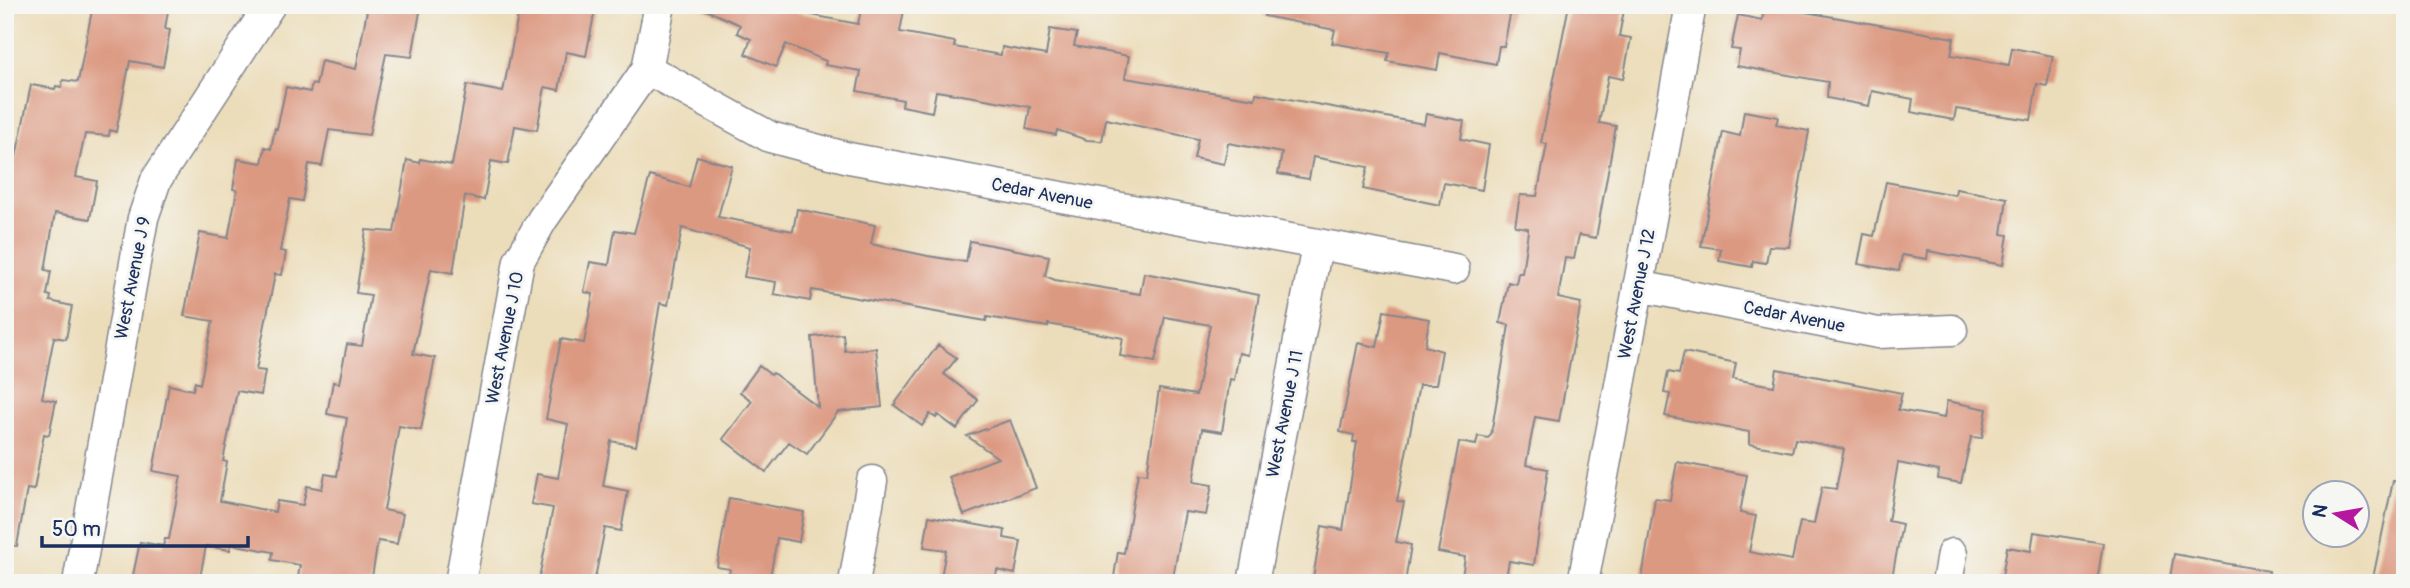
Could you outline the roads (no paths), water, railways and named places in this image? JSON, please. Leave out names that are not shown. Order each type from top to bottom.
[{"type":"street","name":"West Avenue J 9","points":[[78,583],[143,218],[156,180],[270,5]]},
{"type":"street","name":"West Avenue J 10","points":[[460,583],[519,261],[542,220],[647,69],[660,5]]},
{"type":"street","name":"West Avenue J 12","points":[[1583,583],[1690,5]]},
{"type":"street","name":"Cedar Avenue","points":[[647,69],[770,137],[849,158],[1317,246],[1454,269]]},
{"type":"street","name":"West Avenue J 11","points":[[1253,583],[1317,246]]},
{"type":"street","name":"Cedar Avenue","points":[[1638,286],[1878,333],[1952,330]]},
{"type":"street","points":[[854,583],[872,481]]}]
